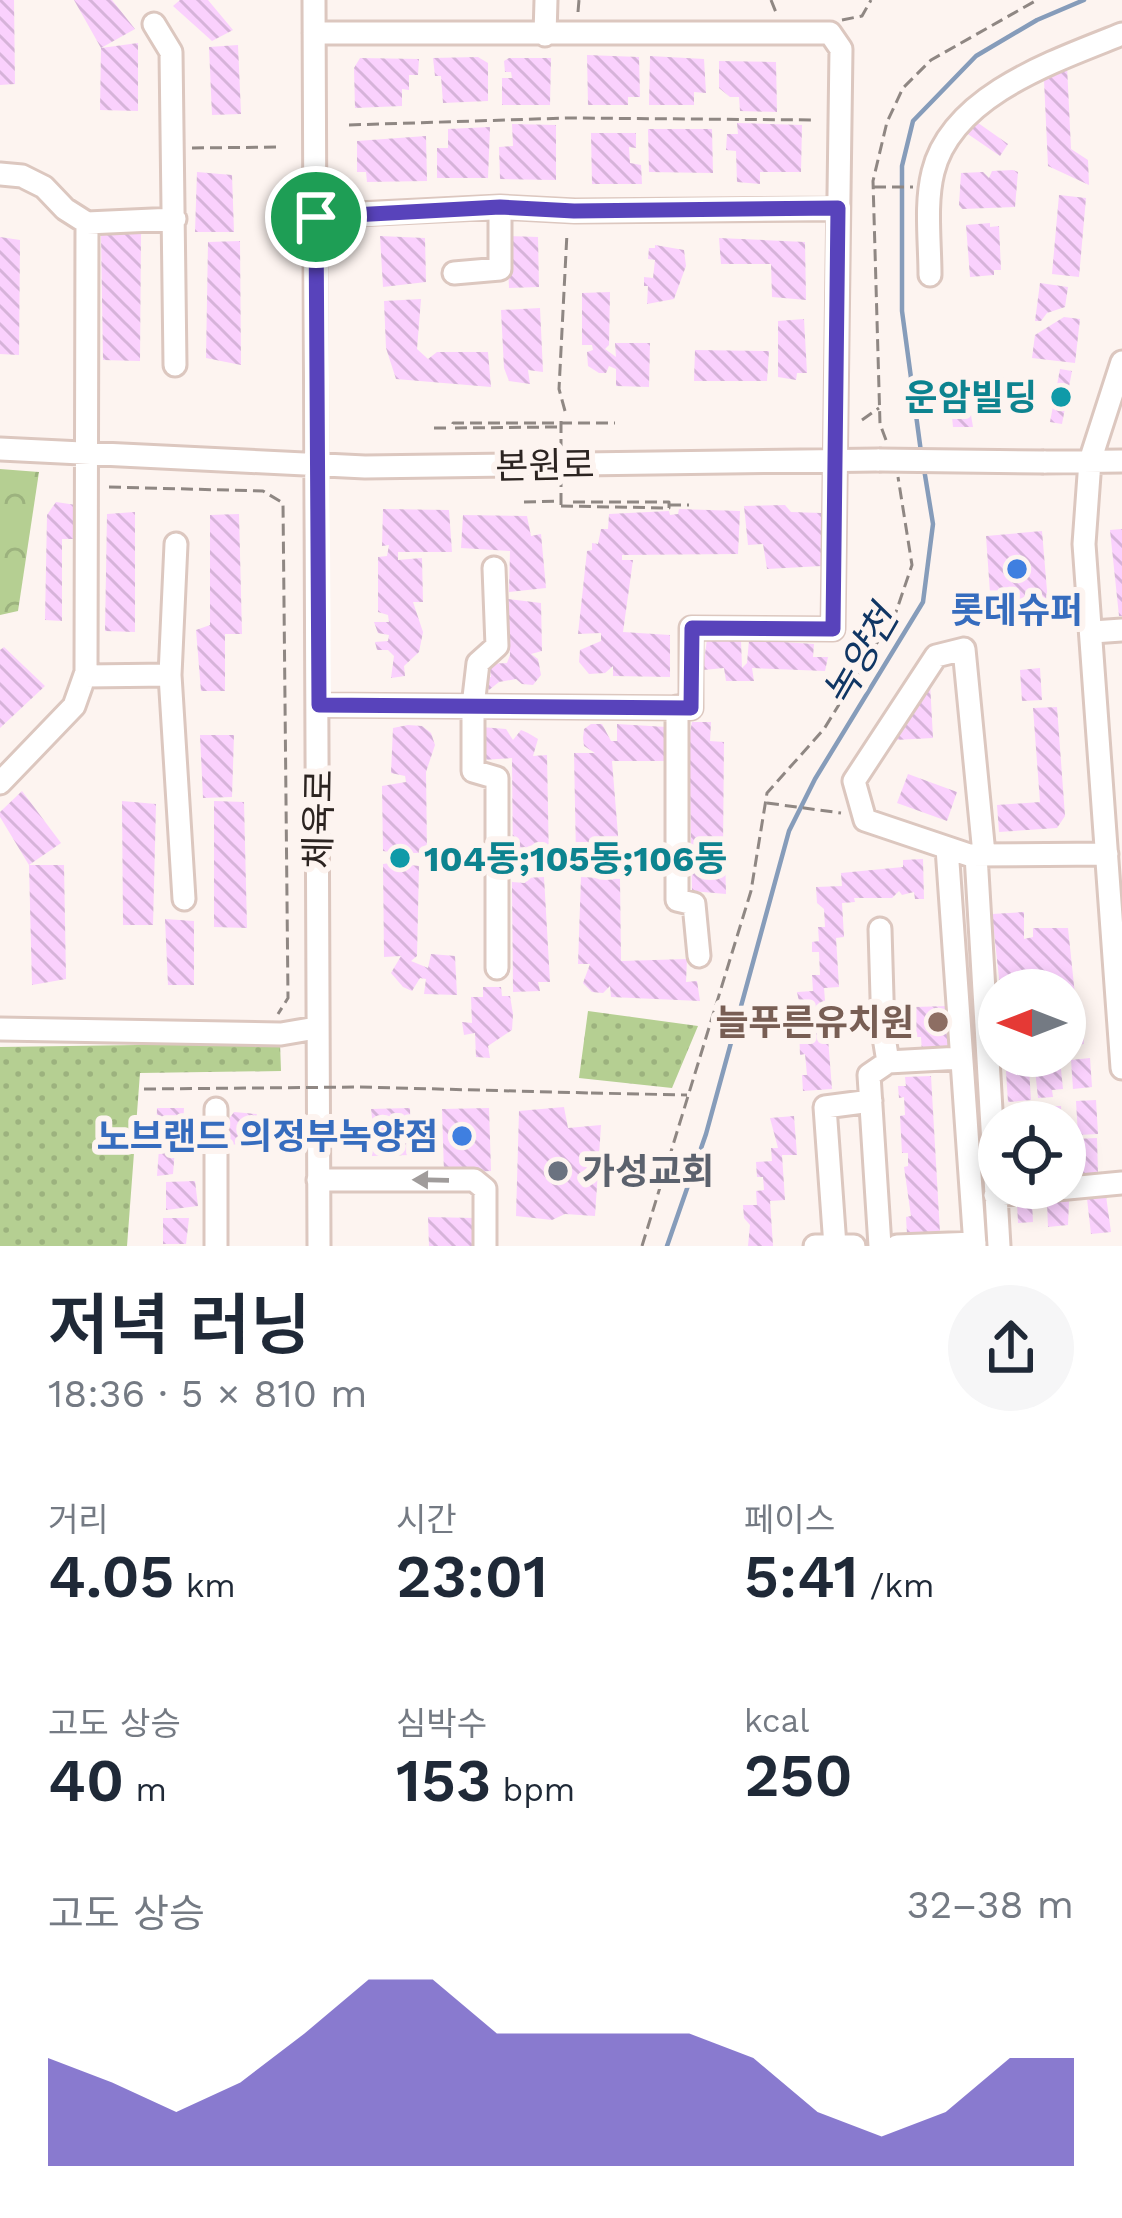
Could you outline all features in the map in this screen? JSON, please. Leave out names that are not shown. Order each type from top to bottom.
[{"type":"street","name":"체육로","points":[[314,0],[319,1246]]},
{"type":"street","points":[[545,35],[546,0]]},
{"type":"street","points":[[154,24],[171,52],[175,365]]},
{"type":"street","points":[[314,33],[830,33],[841,49],[833,629],[692,628],[691,708],[319,705]]},
{"type":"street","points":[[930,275],[934,167],[954,125],[1012,84],[1122,34]]},
{"type":"street","points":[[0,174],[22,176],[44,187],[87,223],[175,219]]},
{"type":"street","points":[[316,217],[500,207],[574,211],[838,208]]},
{"type":"street","points":[[454,273],[500,269],[500,207]]},
{"type":"street","points":[[0,783],[74,706],[85,676],[87,223]]},
{"type":"street","points":[[1122,362],[1090,461],[1084,544],[1112,842],[1113,979],[1122,1064]]},
{"type":"street","name":"본원로","points":[[0,448],[316,466],[835,461],[888,456],[1122,461]]},
{"type":"street","points":[[176,544],[170,675],[184,899]]},
{"type":"street","points":[[494,568],[496,646],[478,663],[473,771],[497,778],[497,968]]},
{"type":"street","points":[[1093,632],[1122,630]]},
{"type":"street","points":[[991,1101],[980,855],[964,649],[936,656],[854,782],[865,820],[947,848],[980,855],[1112,842]]},
{"type":"street","points":[[85,676],[170,675]]},
{"type":"street","points":[[677,707],[677,900],[694,904],[699,956]]},
{"type":"street","points":[[896,1246],[975,1244],[947,848]]},
{"type":"street","points":[[880,929],[888,1062]]},
{"type":"street","points":[[0,1029],[281,1034],[316,1028]]},
{"type":"street","points":[[880,1246],[869,1075],[888,1062],[961,1058]]},
{"type":"street","points":[[835,1246],[825,1107],[871,1101]]},
{"type":"street","points":[[216,1109],[216,1246]]},
{"type":"street","points":[[318,1180],[474,1180],[485,1189],[484,1246]]},
{"type":"street","points":[[1086,1186],[1122,1183]]},
{"type":"street","points":[[996,1209],[998,1246]]},
{"type":"street","points":[[815,1246],[854,1246]]},
{"type":"path","points":[[577,19],[579,0]]},
{"type":"path","points":[[642,1246],[751,891],[767,793],[824,729],[896,612],[911,565],[879,408],[875,185],[887,122],[903,88],[931,60],[1037,0]]},
{"type":"path","points":[[349,125],[568,118],[816,120]]},
{"type":"path","points":[[172,149],[280,147]]},
{"type":"path","points":[[863,180],[920,187]]},
{"type":"path","points":[[565,411],[559,389],[560,346],[564,238],[571,226]]},
{"type":"path","points":[[864,245],[875,245]]},
{"type":"path","points":[[862,420],[879,408]]},
{"type":"path","points":[[561,421],[561,506],[689,505]]},
{"type":"path","points":[[453,428],[453,423],[615,423]]},
{"type":"path","points":[[434,428],[557,428]]},
{"type":"path","points":[[109,487],[263,491],[283,503],[288,998],[281,1013],[265,1017]]},
{"type":"path","points":[[524,502],[564,502]]},
{"type":"path","points":[[765,802],[825,809]]},
{"type":"path","points":[[144,1090],[360,1087],[688,1095]]},
{"type":"green space","points":[[0,469],[39,472],[18,611],[0,615]]},
{"type":"green space","points":[[588,1011],[698,1026],[672,1088],[579,1078]]},
{"type":"green space","points":[[280,1043],[281,1071],[140,1073],[127,1246],[0,1246],[0,1047]]},
{"type":"building","points":[[0,0],[14,0],[15,84],[0,85]]},
{"type":"building","points":[[74,0],[112,0],[135,29],[101,48]]},
{"type":"building","points":[[180,0],[208,0],[233,30],[212,41],[173,6]]},
{"type":"building","points":[[138,43],[138,111],[100,110],[101,48]]},
{"type":"building","points":[[238,45],[241,114],[212,115],[209,47]]},
{"type":"building","points":[[587,55],[639,57],[640,97],[628,97],[628,105],[588,105]]},
{"type":"building","points":[[650,56],[704,59],[706,93],[694,92],[694,105],[649,105]]},
{"type":"building","points":[[478,57],[488,63],[488,101],[443,103],[441,76],[435,76],[433,58]]},
{"type":"building","points":[[360,58],[419,59],[418,75],[409,75],[409,90],[402,89],[402,106],[355,108],[354,68]]},
{"type":"building","points":[[551,58],[550,105],[502,105],[502,78],[512,78],[511,72],[505,72],[504,61]]},
{"type":"building","points":[[719,61],[776,62],[777,112],[740,111],[739,97],[730,97],[719,88]]},
{"type":"building","points":[[1067,66],[1071,149],[1088,160],[1089,185],[1048,166],[1044,80]]},
{"type":"building","points":[[971,118],[1008,144],[1000,156],[962,130]]},
{"type":"building","points":[[737,123],[802,125],[801,172],[760,172],[760,184],[737,182],[736,151],[726,150],[727,134],[738,134]]},
{"type":"building","points":[[512,124],[556,125],[556,180],[500,179],[499,147],[513,146]]},
{"type":"building","points":[[490,127],[488,178],[437,178],[437,148],[448,148],[448,129]]},
{"type":"building","points":[[648,129],[712,129],[713,173],[649,172]]},
{"type":"building","points":[[591,133],[636,133],[636,148],[629,147],[630,163],[641,165],[642,184],[592,184]]},
{"type":"building","points":[[426,136],[427,181],[367,182],[366,172],[357,172],[357,141]]},
{"type":"building","points":[[992,171],[1018,172],[1015,207],[962,209],[959,205],[961,173],[983,172],[989,178]]},
{"type":"building","points":[[197,172],[232,175],[234,232],[195,232]]},
{"type":"building","points":[[1059,195],[1086,198],[1079,277],[1052,274]]},
{"type":"building","points":[[990,223],[990,227],[999,226],[1001,270],[970,277],[966,225]]},
{"type":"building","points":[[101,234],[141,234],[140,361],[103,360]]},
{"type":"building","points":[[380,236],[425,238],[426,282],[383,287]]},
{"type":"building","points":[[507,236],[538,237],[539,287],[509,288]]},
{"type":"building","points":[[0,237],[20,240],[19,355],[0,354]]},
{"type":"building","points":[[719,238],[805,242],[806,300],[772,297],[771,264],[721,264]]},
{"type":"building","points":[[240,241],[241,365],[206,358],[208,242]]},
{"type":"building","points":[[649,248],[684,250],[686,266],[674,299],[647,304],[644,277],[653,278],[655,260],[648,259]]},
{"type":"building","points":[[1040,283],[1068,287],[1065,307],[1035,321]]},
{"type":"building","points":[[610,292],[609,345],[605,349],[616,357],[615,343],[650,343],[649,387],[616,386],[616,369],[609,366],[606,373],[599,373],[588,366],[587,352],[593,350],[592,345],[582,345],[582,293]]},
{"type":"building","points":[[421,299],[417,349],[428,359],[437,352],[488,352],[491,387],[396,379],[386,348],[384,301]]},
{"type":"building","points":[[540,308],[543,372],[528,370],[530,384],[509,381],[501,310]]},
{"type":"building","points":[[1064,317],[1080,319],[1075,363],[1032,358],[1035,335]]},
{"type":"building","points":[[804,319],[807,373],[797,373],[796,380],[778,377],[778,321]]},
{"type":"building","points":[[695,350],[769,351],[767,381],[694,381]]},
{"type":"building","name":"운암빌딩","points":[[1060,369],[1072,371],[1062,424],[1050,422]]},
{"type":"building","points":[[950,397],[968,397],[973,427],[953,427]]},
{"type":"building","points":[[56,502],[76,505],[77,539],[62,539],[62,621],[45,620],[47,515]]},
{"type":"building","points":[[785,505],[791,512],[821,513],[822,566],[767,569],[763,544],[748,545],[744,506]]},
{"type":"building","points":[[383,509],[449,510],[452,552],[398,552],[398,560],[422,558],[423,602],[413,602],[423,632],[419,652],[404,666],[405,676],[391,678],[394,656],[388,650],[377,650],[375,642],[388,641],[389,635],[378,633],[374,622],[389,622],[388,615],[378,612],[378,557],[387,556],[389,545],[382,546]]},
{"type":"building","points":[[679,509],[740,511],[738,554],[622,555],[622,560],[633,560],[623,632],[670,635],[670,677],[613,676],[613,666],[605,673],[589,674],[579,662],[580,650],[601,641],[601,633],[578,634],[587,551],[592,550],[592,543],[598,544],[601,529],[608,529],[609,514],[669,511],[670,515],[678,514]]},
{"type":"building","points":[[135,512],[135,632],[105,631],[107,514]]},
{"type":"building","points":[[239,514],[242,634],[225,634],[225,691],[201,691],[196,630],[210,625],[210,515]]},
{"type":"building","points":[[463,515],[527,516],[531,536],[541,534],[546,588],[509,592],[510,551],[461,548]]},
{"type":"building","points":[[1122,529],[1122,616],[1119,616],[1110,530]]},
{"type":"building","name":"롯데슈퍼","points":[[1042,531],[1048,603],[991,607],[986,536]]},
{"type":"building","points":[[508,599],[541,603],[542,651],[531,654],[538,659],[541,675],[533,685],[516,679],[499,682],[489,690],[482,686],[482,677],[491,677],[489,664],[507,663],[510,655]]},
{"type":"building","points":[[707,639],[741,640],[742,668],[747,663],[749,640],[814,644],[813,657],[828,657],[825,671],[752,668],[754,681],[726,681],[724,668],[703,670]]},
{"type":"building","points":[[4,647],[45,686],[0,728],[0,650]]},
{"type":"building","points":[[1040,668],[1042,700],[1022,701],[1020,670]]},
{"type":"building","points":[[930,683],[933,738],[895,740],[905,713]]},
{"type":"building","points":[[1057,707],[1065,816],[1057,828],[999,832],[997,805],[1040,802],[1033,708]]},
{"type":"building","points":[[692,722],[711,722],[710,741],[724,742],[723,847],[715,847],[715,853],[725,853],[726,894],[692,891]]},
{"type":"building","points":[[602,724],[611,741],[617,741],[617,724],[666,727],[666,761],[612,761],[620,860],[604,860],[605,868],[578,868],[576,857],[574,753],[595,753],[584,746],[584,729]]},
{"type":"building","name":"104동;105동;106동","points":[[422,726],[435,745],[426,772],[427,853],[412,853],[410,865],[419,866],[417,956],[411,961],[428,968],[431,954],[455,956],[457,995],[424,994],[426,979],[420,978],[412,991],[403,987],[391,973],[401,956],[384,957],[383,864],[390,863],[390,852],[383,851],[382,786],[406,782],[405,776],[391,773],[393,728]]},
{"type":"building","name":"104동;105동;106동","points":[[481,727],[506,729],[513,740],[521,730],[538,739],[533,756],[547,755],[549,866],[532,865],[534,871],[513,869],[512,758],[482,760]]},
{"type":"building","points":[[200,735],[234,735],[232,797],[203,798]]},
{"type":"building","points":[[908,774],[957,792],[947,821],[897,803]]},
{"type":"building","points":[[22,791],[61,843],[29,865],[0,817]]},
{"type":"building","points":[[122,801],[156,804],[153,925],[123,925]]},
{"type":"building","points":[[214,801],[244,802],[247,928],[214,927]]},
{"type":"building","points":[[923,859],[924,899],[915,899],[914,892],[902,895],[899,891],[892,898],[854,898],[855,902],[842,903],[844,937],[836,938],[839,987],[824,988],[832,1089],[803,1091],[802,1075],[807,1075],[805,1054],[800,1055],[799,1026],[804,1026],[797,992],[813,991],[812,975],[820,975],[819,952],[812,952],[812,942],[819,941],[818,927],[825,927],[816,887],[842,886],[841,873],[903,867],[903,860]]},
{"type":"building","points":[[29,865],[64,865],[66,979],[32,985]]},
{"type":"building","name":"104동;105동;106동","points":[[544,877],[550,982],[538,982],[540,991],[513,992],[512,882]]},
{"type":"building","points":[[581,877],[620,879],[621,961],[687,959],[686,982],[697,981],[700,1001],[611,997],[610,986],[603,993],[592,992],[583,983],[590,964],[578,964]]},
{"type":"building","points":[[1024,912],[1024,939],[1033,937],[1033,928],[1068,928],[1072,969],[998,969],[992,914]]},
{"type":"building","points":[[165,919],[194,921],[194,985],[168,985]]},
{"type":"building","name":"104동;105동;106동","points":[[483,987],[501,987],[502,996],[510,996],[513,1014],[512,1030],[488,1046],[490,1058],[476,1057],[475,1033],[464,1035],[462,1022],[472,1023],[471,997],[483,997]]},
{"type":"building","points":[[949,1006],[950,1053],[922,1053],[921,1037],[915,1037],[914,1007]]},
{"type":"building","points":[[1086,1058],[1090,1058],[1092,1087],[1073,1089],[1072,1077],[1086,1077]]},
{"type":"building","points":[[931,1076],[940,1233],[907,1234],[906,1217],[911,1216],[904,1167],[908,1153],[902,1153],[904,1097],[899,1098],[898,1086],[906,1086],[905,1077]]},
{"type":"building","points":[[1006,1077],[1030,1077],[1031,1100],[1008,1101]]},
{"type":"building","points":[[1036,1077],[1062,1077],[1063,1089],[1052,1090],[1053,1097],[1038,1098]]},
{"type":"building","points":[[1096,1100],[1098,1134],[1086,1135],[1086,1101],[1076,1101]]},
{"type":"building","name":"가성교회","points":[[564,1107],[568,1128],[601,1125],[595,1216],[565,1214],[552,1220],[516,1216],[519,1111]]},
{"type":"building","points":[[157,1108],[184,1108],[182,1143],[156,1142]]},
{"type":"building","points":[[410,1108],[411,1155],[372,1156],[371,1109]]},
{"type":"building","points":[[489,1108],[491,1171],[444,1173],[442,1109]]},
{"type":"building","points":[[234,1112],[257,1114],[244,1145],[225,1144],[226,1123]]},
{"type":"building","points":[[794,1116],[797,1155],[782,1155],[785,1200],[770,1201],[773,1246],[748,1246],[750,1225],[743,1205],[757,1205],[756,1191],[764,1190],[756,1162],[772,1161],[771,1148],[778,1148],[770,1118]]},
{"type":"building","points":[[1086,1138],[1097,1138],[1098,1175],[1086,1175]]},
{"type":"building","points":[[159,1149],[175,1149],[173,1174],[157,1176]]},
{"type":"building","points":[[195,1181],[198,1206],[166,1210],[166,1182]]},
{"type":"building","points":[[1097,1189],[1106,1196],[1111,1232],[1091,1234],[1086,1190]]},
{"type":"building","points":[[1017,1209],[1032,1209],[1033,1222],[1018,1223]]},
{"type":"building","points":[[1047,1209],[1069,1209],[1068,1225],[1048,1227]]},
{"type":"building","points":[[428,1217],[474,1218],[474,1246],[429,1246]]},
{"type":"building","points":[[163,1218],[189,1218],[186,1244],[163,1244]]},
{"type":"waterway","name":"녹양천","points":[[921,452],[902,311],[902,166],[913,121],[976,56],[1037,20],[1084,0]]},
{"type":"waterway","name":"녹양천","points":[[667,1246],[706,1134],[789,831],[815,779],[923,602],[933,524],[924,469]]},
{"type":"place","name":"운암빌딩","points":[[1061,397]]},
{"type":"place","name":"롯데슈퍼","points":[[1017,569]]},
{"type":"place","name":"104동;105동;106동","points":[[400,858]]},
{"type":"place","name":"늘푸른유치원","points":[[938,1022]]},
{"type":"place","name":"노브랜드 의정부녹양점","points":[[462,1136]]},
{"type":"place","name":"가성교회","points":[[558,1171]]},
{"type":"route","points":[[500,207],[574,211],[838,208],[833,629],[692,628],[691,708],[319,705],[316,217],[500,207]]}]
